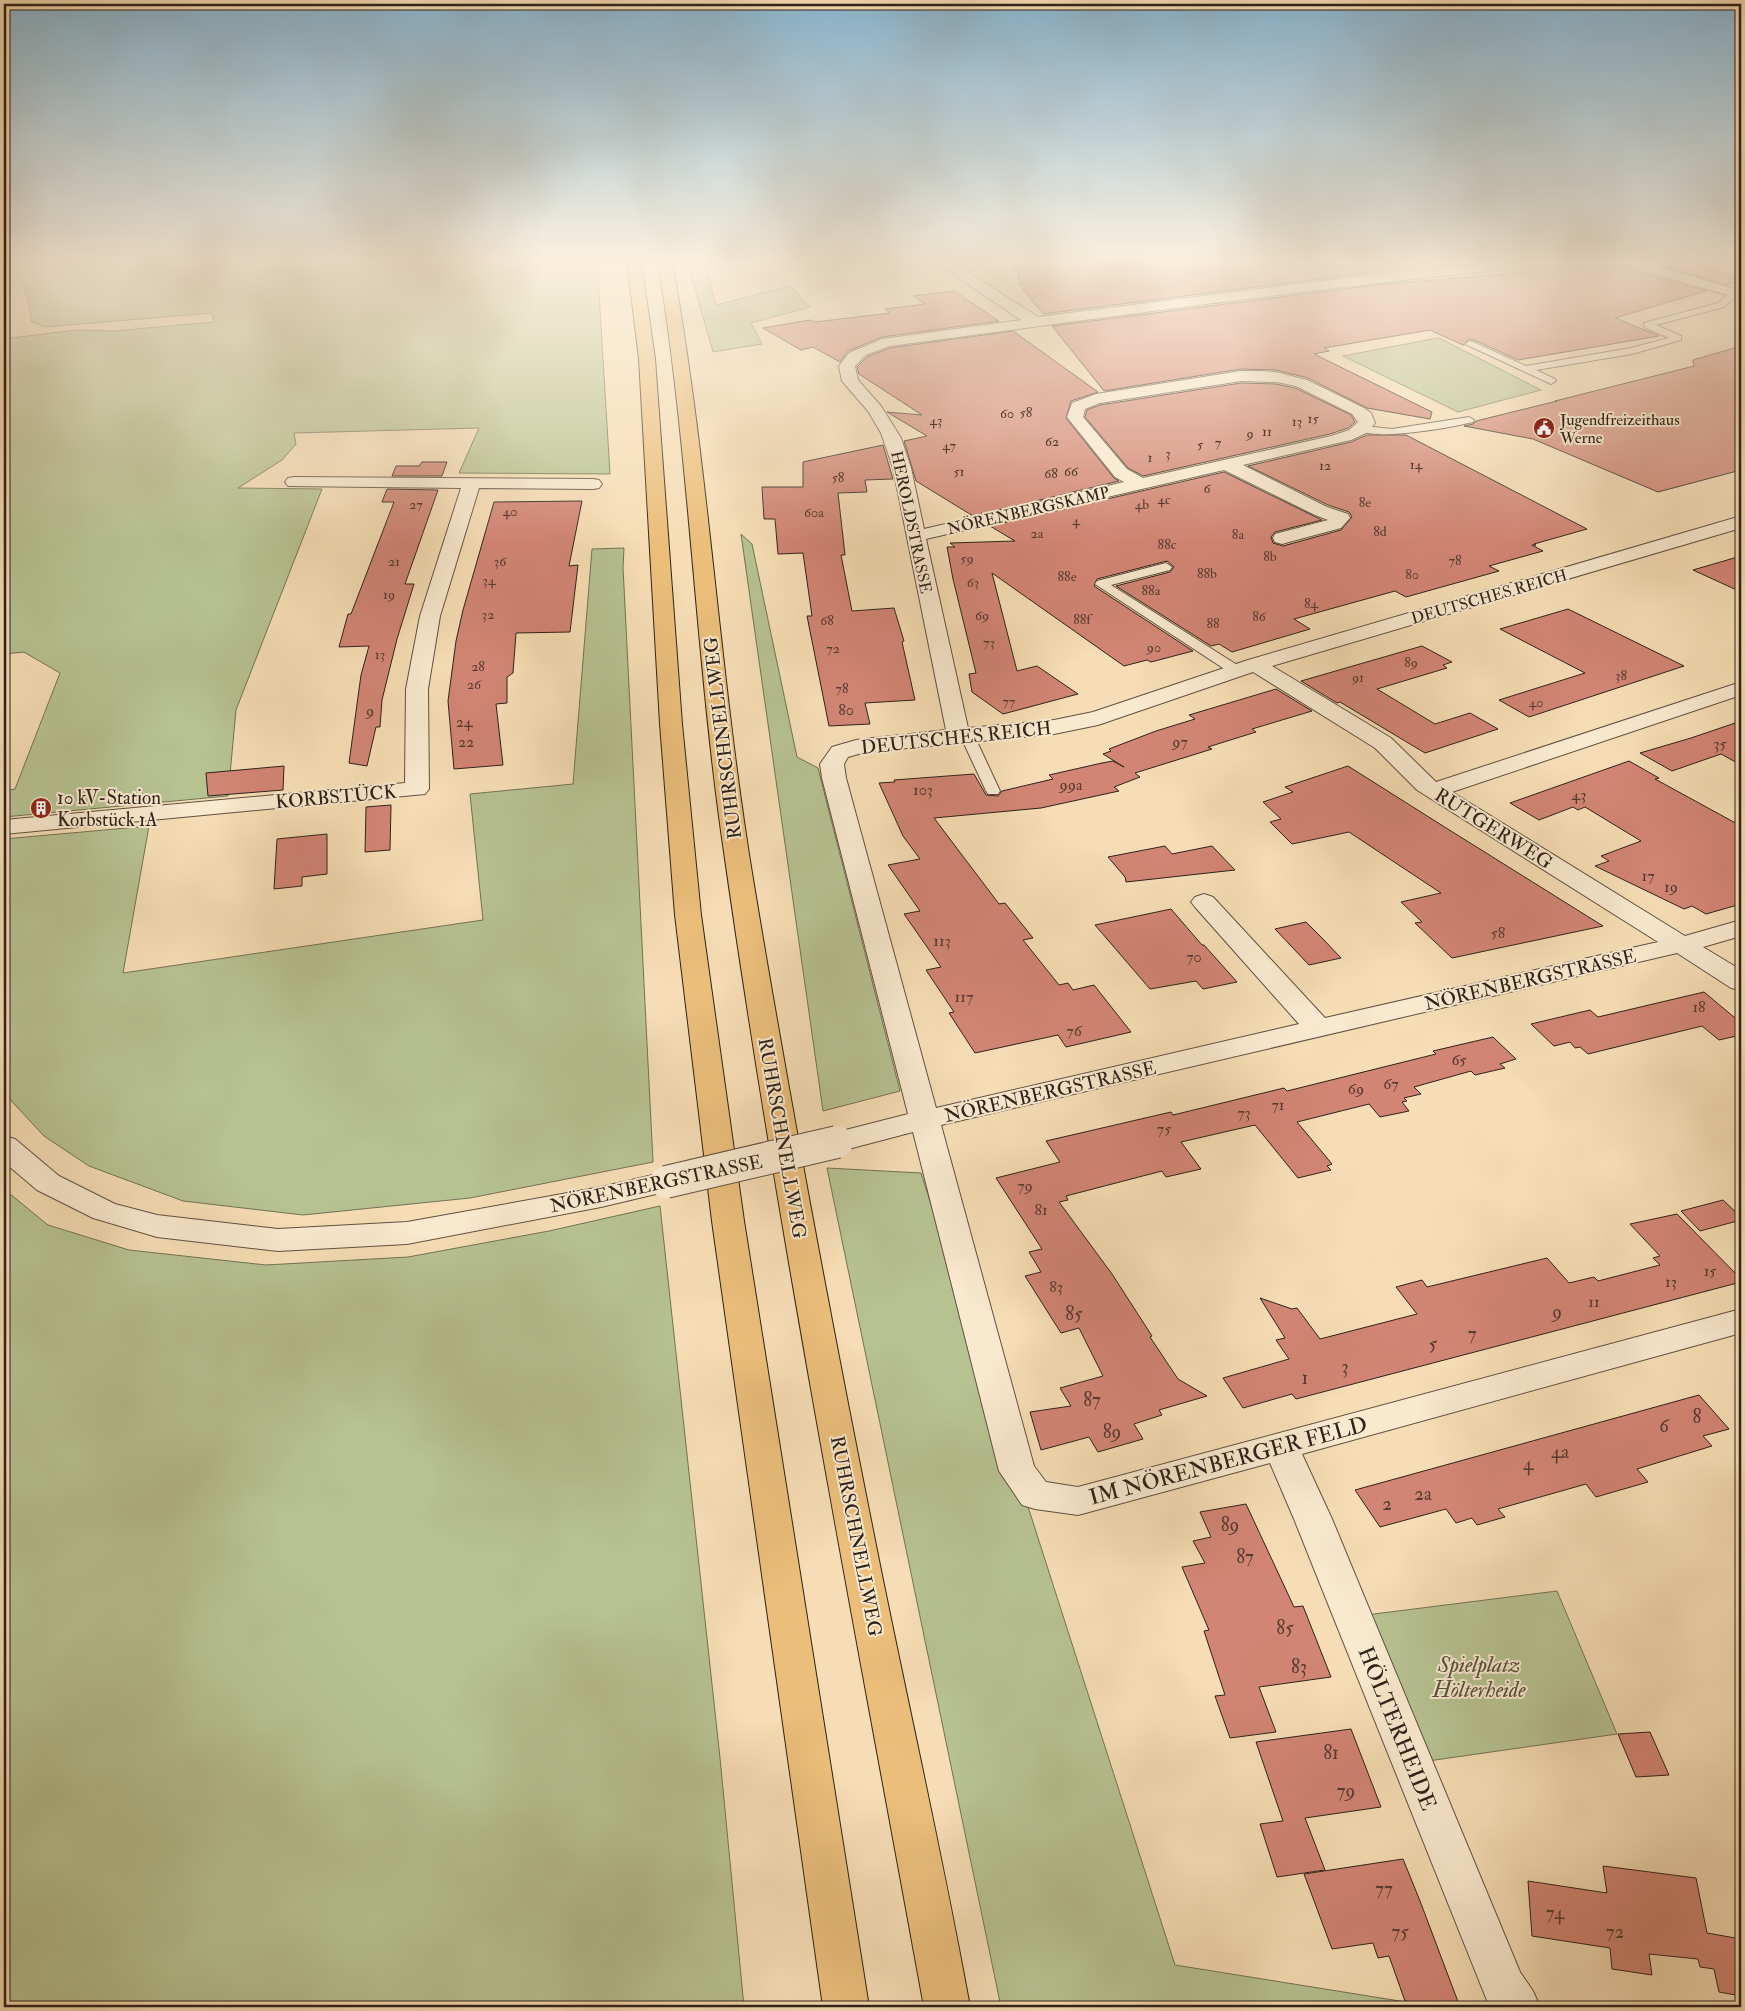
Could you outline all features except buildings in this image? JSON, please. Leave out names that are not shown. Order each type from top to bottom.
[{"type":"highway","points":[[646,355],[670,714],[689,924],[728,1221],[846,2007]]},
{"type":"highway","name":"RUHRSCHNELLWEG","points":[[680,355],[710,642],[735,848],[760,1010],[792,1200],[947,2007]]},
{"type":"street","name":"HEROLDSTRASSE","points":[[858,355],[849,362],[846,372],[850,380],[870,402],[888,429],[896,446],[954,724],[963,735]]},
{"type":"street","name":"NÖRENBERGSKAMP","points":[[916,536],[1353,435],[1364,429],[1367,423],[1358,411],[1301,383],[1276,377],[1241,376],[1096,399],[1078,406],[1075,416],[1081,424],[1121,473],[1140,484]]},
{"type":"street","points":[[1227,464],[1320,511],[1341,518],[1334,524],[1282,538]]},
{"type":"street","points":[[294,482],[593,484]]},
{"type":"street","name":"KORBSTÜCK","points":[[4,827],[417,789],[417,689],[430,616],[472,483]]},
{"type":"street","name":"DEUTSCHES REICH","points":[[924,1120],[834,778],[832,764],[840,752],[864,745],[1054,727],[1098,718],[1246,667],[1741,522]]},
{"type":"street","name":"RUTGERWEG","points":[[1246,667],[1383,743],[1425,785],[1741,982]]},
{"type":"street","points":[[1434,790],[1741,688]]},
{"type":"street","points":[[1204,902],[1318,1028]]},
{"type":"street","name":"NÖRENBERGSTRASSE","points":[[4,1146],[48,1183],[104,1211],[157,1226],[278,1240],[407,1232],[601,1197],[1713,937],[1741,928]]},
{"type":"street","name":"IM NÖRENBERGER FELD","points":[[924,1120],[1017,1471],[1035,1495],[1078,1501],[1741,1321]]},
{"type":"street","name":"HÖLTERHEIDE","points":[[1281,1447],[1314,1519],[1504,1987],[1517,2007]]},
{"type":"lane","points":[[1493,355],[1551,381]]},
{"type":"lane","points":[[1524,369],[1609,355]]},
{"type":"lane","points":[[1364,429],[1392,432],[1469,420]]},
{"type":"lane","points":[[1166,567],[1101,584],[1246,667]]},
{"type":"lane","points":[[963,735],[993,791]]},
{"type":"green space","points":[[4,355],[603,355],[610,474],[459,473],[479,428],[294,433],[296,444],[282,460],[238,488],[322,489],[236,710],[228,796],[4,817],[4,791],[15,789],[60,673],[24,652],[4,654]]},
{"type":"green space","points":[[1472,355],[1541,390],[1458,412],[1343,356]]},
{"type":"green space","points":[[741,534],[752,544],[797,757],[818,768],[900,1091],[823,1111]]},
{"type":"green space","points":[[624,548],[623,567],[653,1162],[470,1198],[303,1215],[183,1201],[89,1166],[44,1136],[4,1093],[4,839],[149,826],[123,973],[483,920],[470,794],[573,784],[592,549]]},
{"type":"green space","points":[[827,1168],[921,1173],[1175,1965],[1437,2007],[1001,2007]]},
{"type":"green space","points":[[4,1189],[48,1225],[129,1250],[266,1265],[408,1257],[549,1231],[660,1206],[720,1758],[744,2007],[4,2007]]},
{"type":"green space","name":"Spielplatz Hölterheide","points":[[1557,1591],[1617,1734],[1428,1761],[1366,1615]]},
{"type":"place","name":"Jugendfreizeithaus Werne","points":[[1544,428]]},
{"type":"place","name":"10 kV-Station Korbstück 1A","points":[[41,808]]}]
